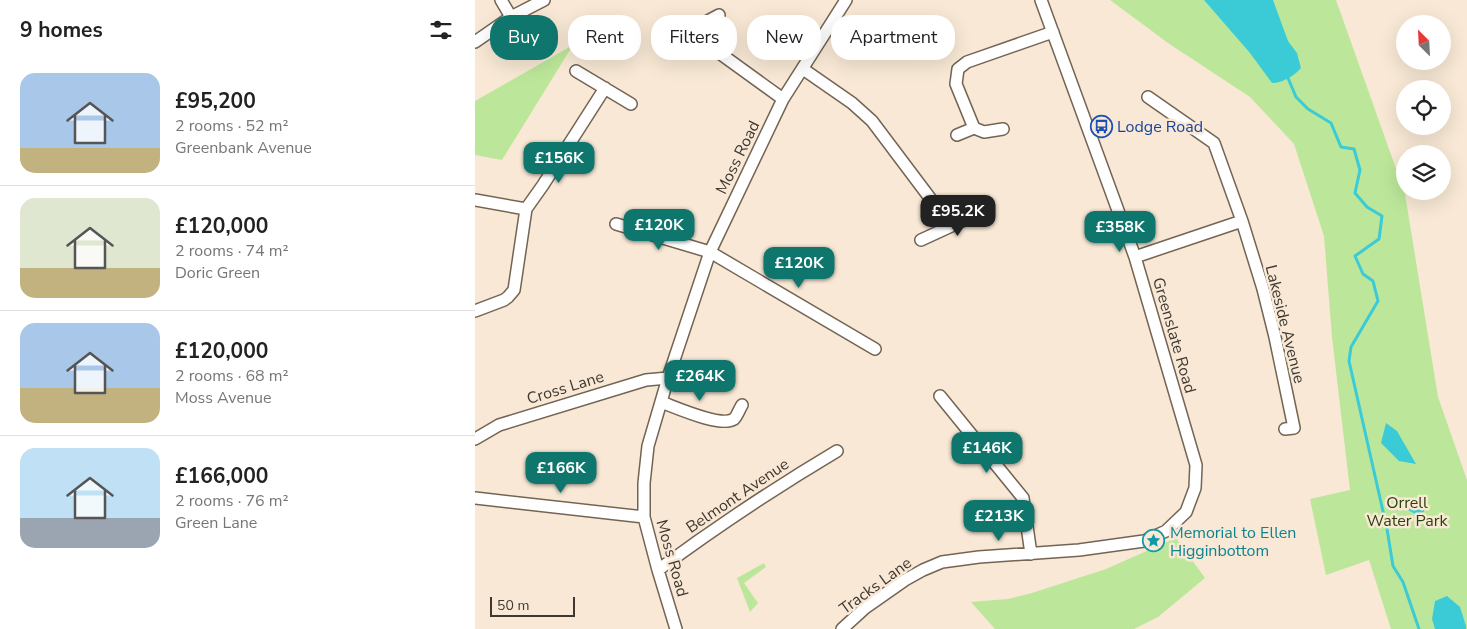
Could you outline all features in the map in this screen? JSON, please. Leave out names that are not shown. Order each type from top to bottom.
[{"type":"street","points":[[501,0],[510,15]]},
{"type":"street","points":[[515,15],[544,0]]},
{"type":"street","name":"Moss Road","points":[[676,629],[644,517],[644,483],[649,446],[668,378],[709,252],[783,99],[846,0]]},
{"type":"street","name":"Greenslate Road","points":[[1041,0],[1135,257],[1196,465],[1195,488],[1186,512]]},
{"type":"street","points":[[475,42],[490,32]]},
{"type":"street","points":[[974,128],[956,84],[958,69],[967,62],[1053,32]]},
{"type":"street","points":[[729,60],[783,99]]},
{"type":"street","points":[[803,69],[852,103],[873,122],[951,226]]},
{"type":"street","points":[[576,71],[631,104]]},
{"type":"street","points":[[475,312],[504,300],[513,290],[527,209],[605,88]]},
{"type":"street","name":"Lakeside Avenue","points":[[1148,97],[1214,143],[1263,289],[1275,337],[1294,428],[1285,429]]},
{"type":"street","points":[[957,135],[974,128],[984,132],[1003,129]]},
{"type":"street","points":[[475,200],[527,209]]},
{"type":"street","points":[[921,240],[984,211]]},
{"type":"street","points":[[1135,257],[1241,221]]},
{"type":"street","points":[[616,224],[709,252],[875,349]]},
{"type":"street","name":"Cross Lane","points":[[475,439],[499,425],[646,380],[668,378]]},
{"type":"street","points":[[940,396],[1023,498],[1031,554]]},
{"type":"street","points":[[661,402],[709,420],[730,421],[735,418],[741,405]]},
{"type":"street","name":"Belmont Avenue","points":[[658,570],[704,536],[782,484],[837,451]]},
{"type":"street","points":[[475,498],[644,517]]},
{"type":"street","name":"Tracks Lane","points":[[842,629],[865,608],[905,580],[942,562],[979,557],[1079,550],[1144,541],[1166,531],[1186,512]]},
{"type":"green space","name":"Orrell Water Park","points":[[1110,0],[1336,0],[1396,169],[1396,200],[1406,200],[1438,397],[1467,480],[1467,629],[1391,629],[1369,560],[1326,575],[1310,499],[1350,490],[1332,337],[1324,236],[1294,144],[1250,97],[1168,43]]},
{"type":"green space","points":[[568,48],[568,53],[502,160],[475,155],[475,101],[547,60],[558,60],[558,54]]},
{"type":"green space","points":[[1176,538],[1205,578],[1158,617],[1134,629],[995,629],[971,602],[1008,599],[1032,593],[1106,569]]},
{"type":"green space","points":[[764,563],[766,567],[744,583],[758,603],[750,612],[737,578]]},
{"type":"water","points":[[1204,0],[1273,0],[1288,41],[1297,53],[1301,68],[1288,78],[1272,83],[1250,53]]},
{"type":"water","points":[[1386,423],[1397,431],[1416,464],[1399,461],[1381,443]]},
{"type":"water","points":[[1406,499],[1424,500],[1424,512],[1415,514],[1403,507]]},
{"type":"water","points":[[1447,596],[1460,607],[1466,629],[1435,629],[1432,619],[1435,601]]},
{"type":"waterway","points":[[1288,78],[1296,97],[1308,109],[1331,123],[1341,147],[1354,149],[1360,170],[1355,193],[1367,207],[1382,216],[1379,239],[1355,256],[1363,274],[1373,281],[1378,301],[1351,347],[1349,361],[1387,529],[1393,566],[1403,582],[1419,629]]},
{"type":"place","name":"Lodge Road","points":[[1101,126]]},
{"type":"place","name":"Memorial to Ellen Higginbottom","points":[[1154,541]]}]
